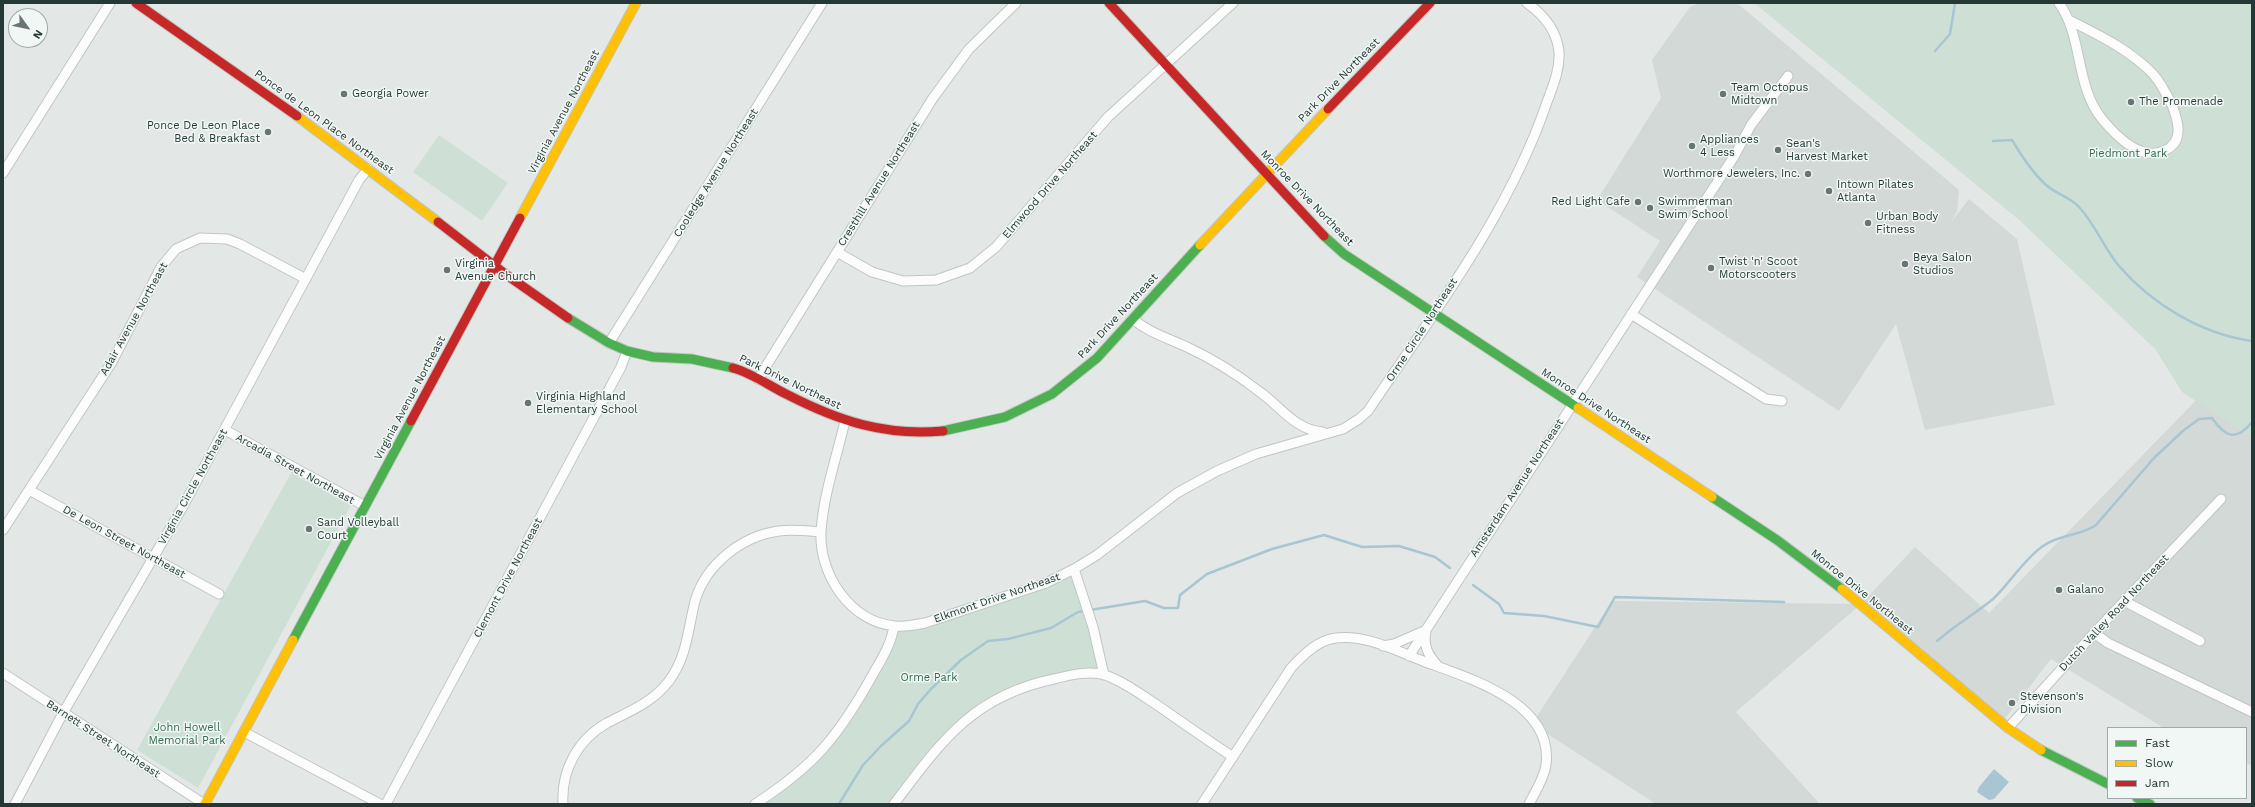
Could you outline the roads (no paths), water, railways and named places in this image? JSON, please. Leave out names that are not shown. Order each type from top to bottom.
[{"type":"street","points":[[3,173],[110,3]]},
{"type":"street","name":"Ponce de Leon Place Northeast","points":[[136,3],[207,51],[368,169],[495,266]]},
{"type":"street","name":"Virginia Avenue Northeast","points":[[205,804],[636,3]]},
{"type":"street","name":"Cooledge Avenue Northeast","points":[[609,343],[822,3]]},
{"type":"street","name":"Cresthill Avenue Northeast","points":[[758,379],[953,68],[986,31],[1016,3]]},
{"type":"street","name":"Monroe Drive Northeast","points":[[1109,3],[1266,174],[1344,254],[1784,544],[1833,581],[2008,728],[2048,755],[2107,784]]},
{"type":"street","name":"Elmwood Drive Northeast","points":[[837,252],[872,272],[903,281],[936,280],[970,268],[996,247],[1108,117],[1233,3]]},
{"type":"street","name":"Park Drive Northeast","points":[[495,266],[609,343],[627,351],[653,357],[713,362],[736,369],[758,379],[805,406],[845,421],[884,430],[923,432],[962,428],[1005,417],[1037,402],[1070,381],[1097,358],[1266,174],[1430,3]]},
{"type":"street","name":"Orme Circle Northeast","points":[[1328,433],[1351,424],[1368,411],[1433,314],[1488,227],[1512,184],[1543,116],[1556,77],[1558,52],[1556,38],[1542,15],[1527,3]]},
{"type":"street","points":[[2059,3],[2069,20],[2088,90],[2094,106],[2102,119],[2125,142],[2135,149],[2150,154],[2165,151],[2172,145],[2178,130],[2169,100],[2154,75],[2123,49],[2069,20]]},
{"type":"street","name":"Amsterdam Avenue Northeast","points":[[1409,656],[1738,150],[1750,125],[1788,76]]},
{"type":"street","name":"Virginia Circle Northeast","points":[[15,804],[63,713],[154,558],[225,430],[359,180],[368,169]]},
{"type":"street","name":"Adair Avenue Northeast","points":[[3,530],[112,362],[161,267],[176,249],[200,238],[226,238],[306,280]]},
{"type":"street","points":[[1631,314],[1766,399],[1782,401]]},
{"type":"street","points":[[1133,320],[1150,332],[1188,347],[1218,363],[1260,391],[1301,427],[1312,431],[1328,433]]},
{"type":"street","name":"Clemont Drive Northeast","points":[[386,804],[618,374],[627,351]]},
{"type":"street","name":"Elkmont Drive Northeast","points":[[845,421],[821,532],[826,566],[844,599],[865,617],[894,626],[909,626],[925,623],[1046,583],[1074,569],[1097,555],[1177,493],[1217,471],[1256,454],[1328,433]]},
{"type":"street","name":"Arcadia Street Northeast","points":[[225,430],[365,506]]},
{"type":"street","name":"De Leon Street Northeast","points":[[29,490],[220,594]]},
{"type":"street","name":"Dutch Valley Road Northeast","points":[[2008,728],[2094,632],[2221,499]]},
{"type":"street","points":[[564,804],[564,784],[567,772],[578,750],[586,739],[607,724],[644,705],[669,681],[684,651],[699,590],[709,573],[722,560],[746,542],[768,533],[792,530],[821,532]]},
{"type":"street","points":[[1074,569],[1093,627],[1104,675]]},
{"type":"street","points":[[2124,601],[2200,641]]},
{"type":"street","points":[[755,804],[801,772],[839,731],[850,716],[890,644],[894,626]]},
{"type":"street","points":[[1383,646],[1394,644],[1426,630],[1425,646],[1428,654],[1440,668]]},
{"type":"street","points":[[2094,632],[2108,643],[2252,712]]},
{"type":"street","points":[[1202,804],[1291,668],[1304,654],[1321,643],[1335,638],[1352,638],[1383,646],[1484,685],[1510,698],[1536,724],[1546,749],[1546,765],[1529,804]]},
{"type":"street","name":"Barnett Street Northeast","points":[[3,673],[205,804]]},
{"type":"street","points":[[894,804],[947,737],[966,718],[981,708],[1007,695],[1044,681],[1073,675],[1104,675],[1131,688],[1233,757]]},
{"type":"street","points":[[244,732],[380,804]]},
{"type":"street","points":[[2139,799],[2150,804]]},
{"type":"water","points":[[1994,769],[2009,782],[1994,799],[1989,800],[1977,792],[1979,787]]},
{"type":"waterway","points":[[1935,51],[1950,34],[1955,3]]},
{"type":"waterway","points":[[1993,141],[2012,140],[2027,163],[2040,179],[2053,190],[2076,204],[2086,215],[2119,266],[2132,280],[2162,305],[2214,332],[2252,341]]},
{"type":"waterway","points":[[1937,641],[1993,599],[2036,551],[2049,542],[2090,529],[2096,525],[2154,458],[2184,430],[2199,419],[2212,418],[2221,429],[2231,435],[2236,435],[2241,432],[2252,422]]},
{"type":"waterway","points":[[839,804],[863,765],[881,746],[909,721],[918,704],[931,689],[961,660],[988,641],[1008,639],[1051,628],[1078,612],[1145,601],[1164,608],[1178,608],[1180,595],[1207,574],[1272,549],[1324,535],[1362,547],[1399,546],[1435,557],[1450,568]]},
{"type":"waterway","points":[[1473,585],[1499,604],[1504,613],[1544,616],[1598,627],[1615,597],[1784,602]]},
{"type":"place","name":"Georgia Power","points":[[344,94]]},
{"type":"place","name":"Team Octopus Midtown","points":[[1723,94]]},
{"type":"place","name":"The Promenade","points":[[2131,102]]},
{"type":"place","name":"Ponce De Leon Place Bed & Breakfast","points":[[268,132]]},
{"type":"place","name":"Appliances 4 Less","points":[[1692,146]]},
{"type":"place","name":"Sean's Harvest Market","points":[[1778,150]]},
{"type":"place","name":"Worthmore Jewelers, Inc.","points":[[1808,174]]},
{"type":"place","name":"Intown Pilates Atlanta","points":[[1829,191]]},
{"type":"place","name":"Red Light Cafe","points":[[1638,202]]},
{"type":"place","name":"Swimmerman Swim School","points":[[1650,208]]},
{"type":"place","name":"Urban Body Fitness","points":[[1868,223]]},
{"type":"place","name":"Beya Salon Studios","points":[[1905,264]]},
{"type":"place","name":"Twist 'n' Scoot Motorscooters","points":[[1711,268]]},
{"type":"place","name":"Virginia Avenue Church","points":[[447,270]]},
{"type":"place","name":"Virginia Highland Elementary School","points":[[528,403]]},
{"type":"place","name":"Sand Volleyball Court","points":[[309,529]]},
{"type":"place","name":"Galano","points":[[2059,590]]},
{"type":"place","name":"Stevenson's Division","points":[[2012,703]]},
{"type":"park label","name":"Piedmont Park","points":[[2128,154]]},
{"type":"park label","name":"Orme Park","points":[[929,678]]},
{"type":"park label","name":"John Howell Memorial Park","points":[[187,734]]}]
